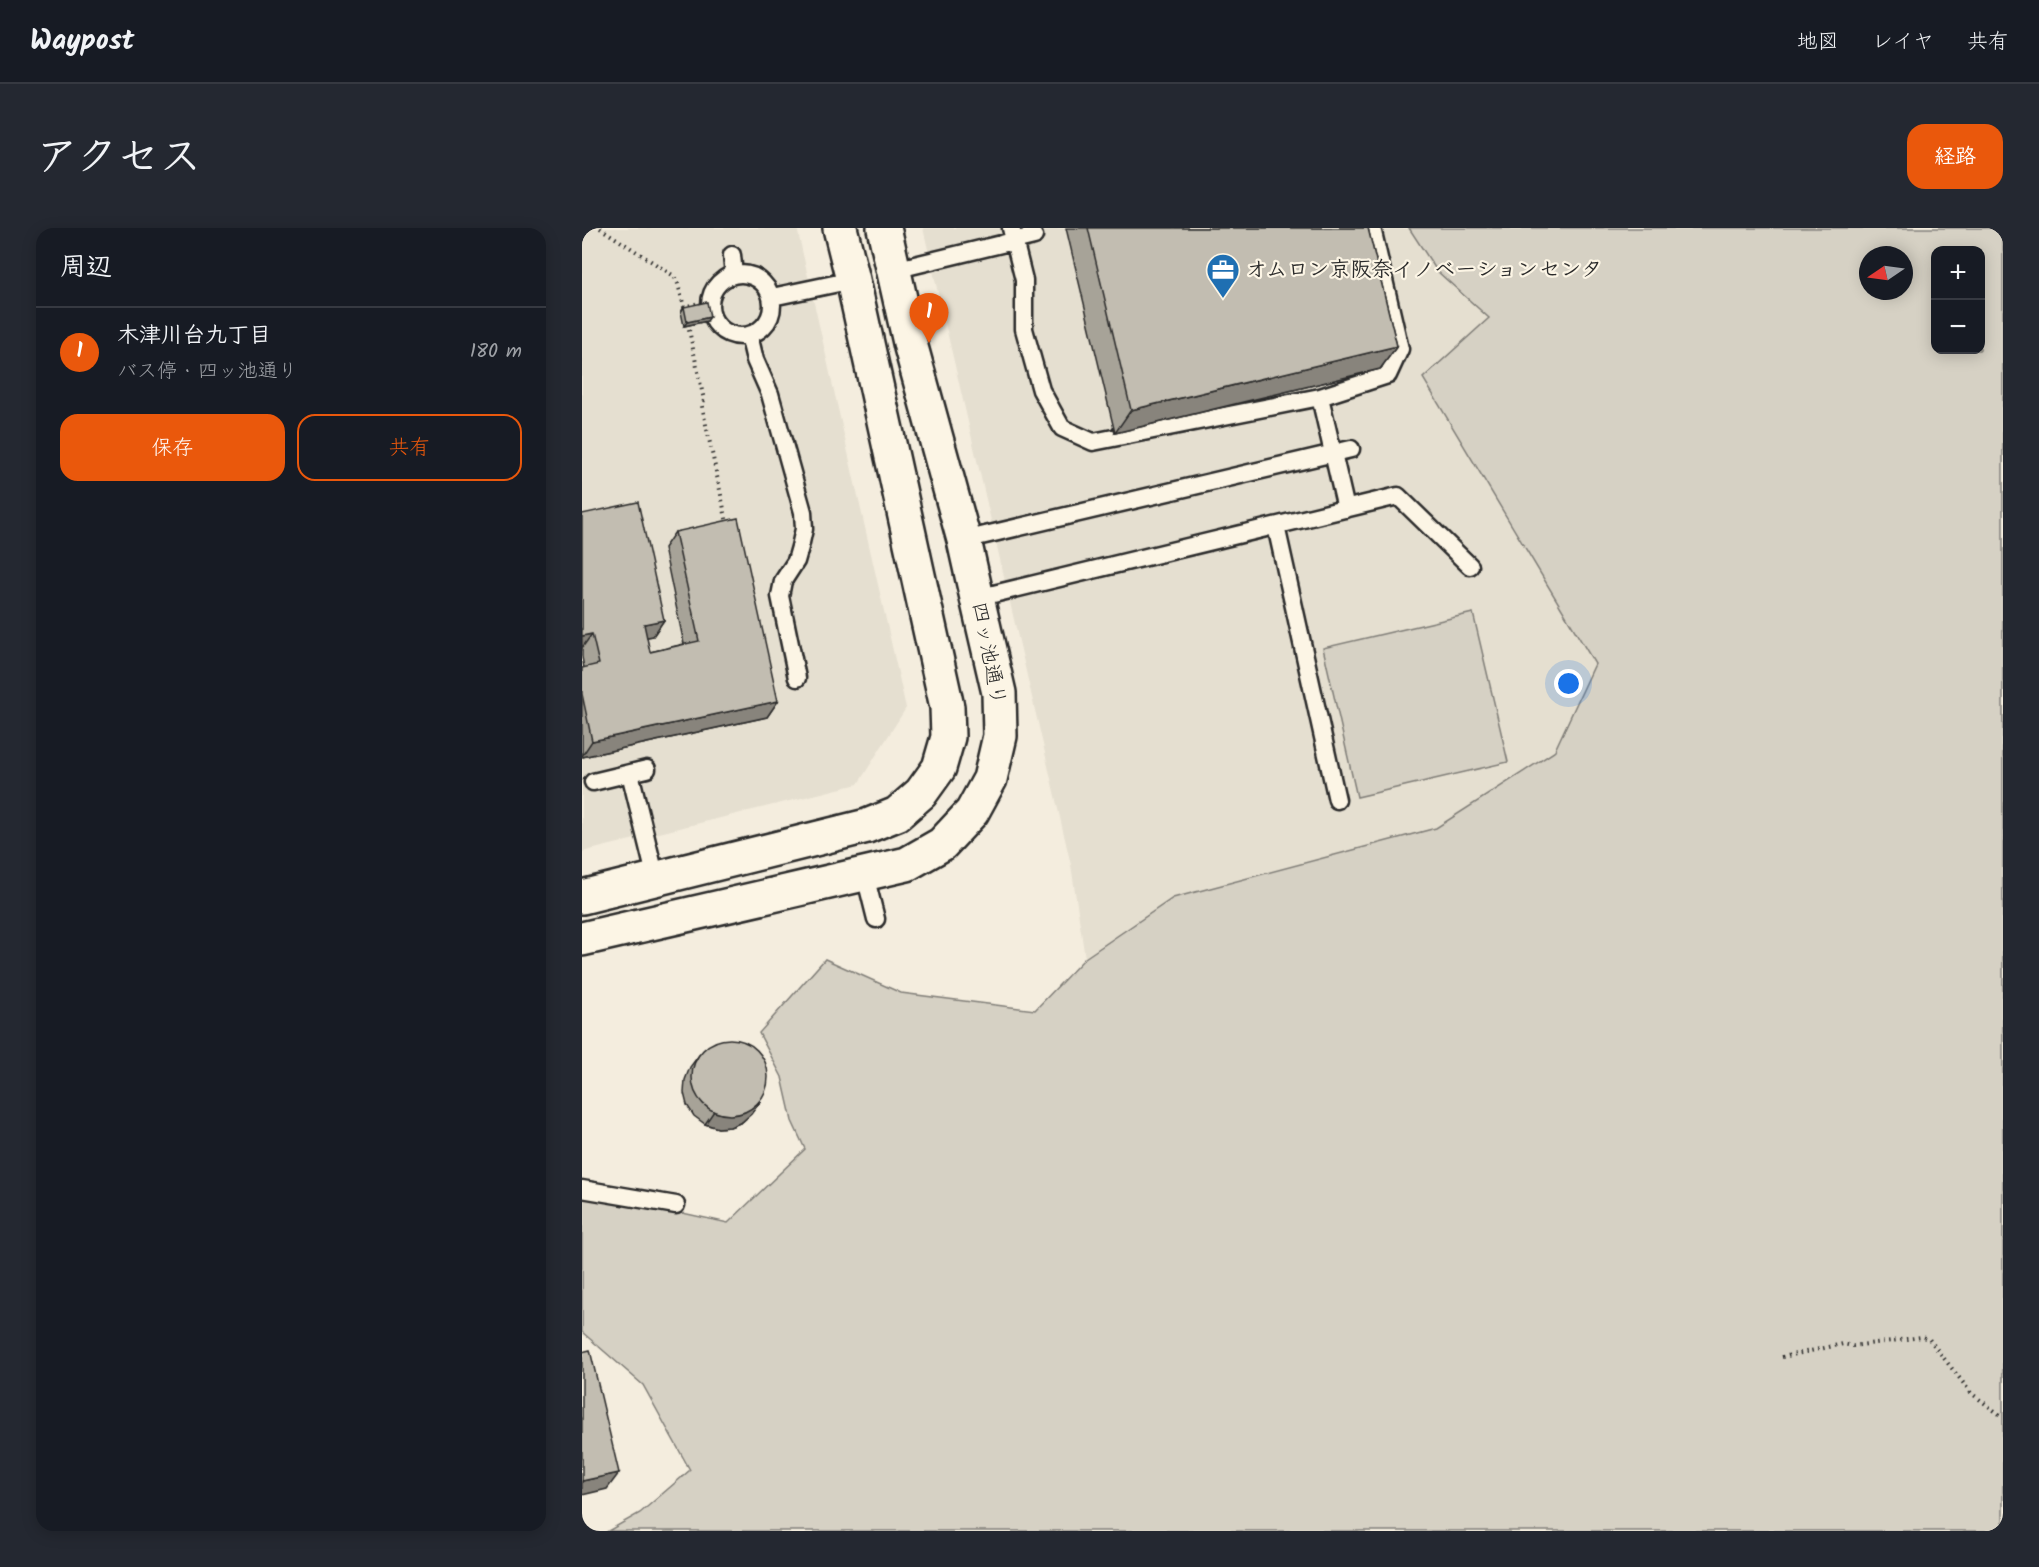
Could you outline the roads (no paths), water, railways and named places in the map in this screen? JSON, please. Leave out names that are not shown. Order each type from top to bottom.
[{"type":"main road","points":[[582,897],[867,826],[897,814],[921,793],[939,768],[948,737],[947,707],[840,228]]},
{"type":"main road","name":"四ッ池通り","points":[[582,939],[907,864],[942,844],[972,812],[990,779],[1000,736],[999,693],[964,540],[911,347],[884,228]]},
{"type":"lane","points":[[1013,234],[1024,280],[1024,329],[1041,390],[1062,428],[1093,442],[1320,397],[1388,375],[1400,349],[1372,228]]},
{"type":"lane","points":[[894,270],[1013,234],[1034,236]]},
{"type":"lane","points":[[732,255],[734,274]]},
{"type":"lane","points":[[734,274],[746,274],[758,278],[767,286],[772,297],[772,310],[768,321],[760,330],[749,335],[737,336],[725,332],[716,324],[711,312],[710,300],[714,289],[734,274]]},
{"type":"lane","points":[[772,297],[853,279]]},
{"type":"lane","points":[[749,335],[755,360],[770,394],[803,512],[804,530],[800,547],[783,581],[780,596],[797,678]]},
{"type":"lane","points":[[1320,397],[1346,509]]},
{"type":"lane","points":[[964,540],[1351,449]]},
{"type":"lane","points":[[977,598],[1398,496],[1470,566]]},
{"type":"lane","points":[[1276,526],[1337,801]]},
{"type":"lane","points":[[592,782],[639,771],[656,879]]},
{"type":"lane","points":[[865,875],[876,918]]},
{"type":"lane","points":[[582,1188],[675,1205]]},
{"type":"place","name":"オムロン京阪奈イノベーションセンタ","points":[[1223,299]]},
{"type":"place","name":"木津川台九丁目","points":[[929,343]]}]
